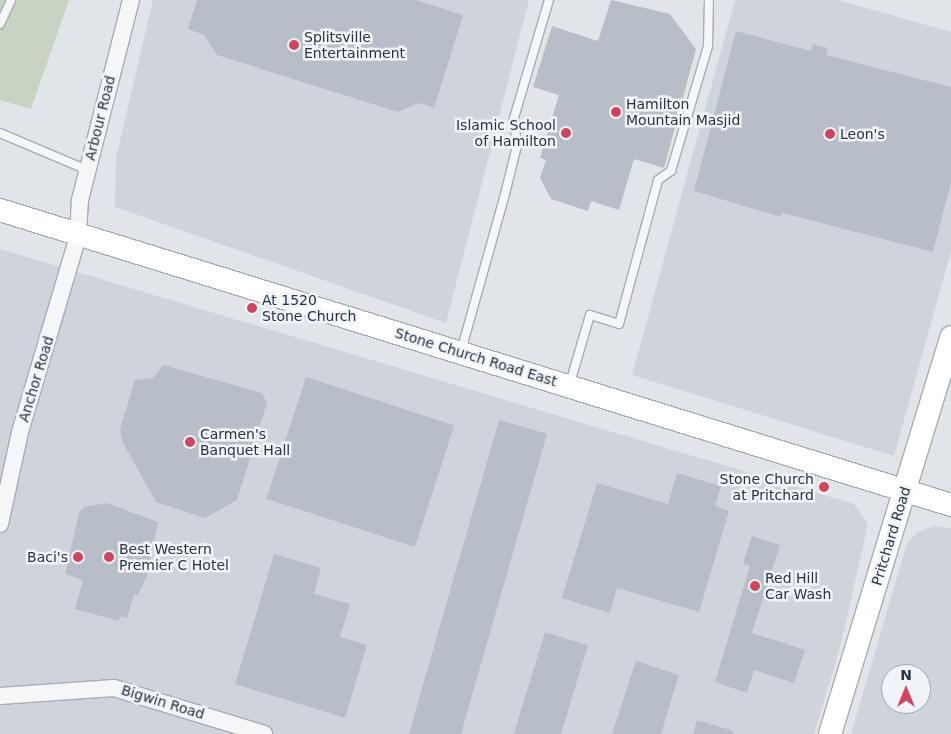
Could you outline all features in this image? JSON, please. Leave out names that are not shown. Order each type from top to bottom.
[{"type":"main road","name":"Stone Church Road East","points":[[0,210],[78,236],[461,351],[951,505]]},
{"type":"main road","name":"Pritchard Road","points":[[830,734],[906,490],[951,337]]},
{"type":"street","name":"Arbour Road","points":[[78,236],[77,213],[131,0]]},
{"type":"street","name":"Anchor Road","points":[[0,524],[20,432],[78,236]]},
{"type":"street","name":"Bigwin Road","points":[[0,696],[114,688],[264,734]]},
{"type":"lane","points":[[0,24],[11,0]]},
{"type":"lane","points":[[461,351],[517,146],[514,118],[549,0]]},
{"type":"lane","points":[[569,386],[590,315],[619,324],[658,180],[671,171],[708,46],[709,0]]},
{"type":"lane","points":[[0,134],[87,170]]},
{"type":"shaded area","points":[[153,0],[529,0],[446,323],[115,207],[116,158]]},
{"type":"shaded area","points":[[735,0],[838,0],[951,32],[951,251],[894,456],[632,375]]},
{"type":"shaded area","points":[[0,249],[854,504],[868,524],[840,648],[814,734],[0,734]]},
{"type":"shaded area","points":[[934,526],[951,528],[951,734],[851,734],[907,543],[918,532]]},
{"type":"green space","points":[[0,0],[69,0],[31,109],[0,100]]},
{"type":"building","name":"Splitsville Entertainment","points":[[197,0],[415,0],[463,15],[434,108],[419,103],[398,112],[217,55],[204,35],[188,29]]},
{"type":"building","name":"Hamilton Mountain Masjid","points":[[611,0],[670,14],[696,49],[664,168],[634,159],[619,210],[591,201],[588,211],[551,199],[540,178],[546,160],[540,158],[559,95],[533,87],[552,26],[598,41]]},
{"type":"building","name":"Leon's","points":[[736,31],[811,51],[813,44],[828,48],[826,55],[951,87],[951,182],[933,252],[783,213],[781,217],[694,191]]},
{"type":"building","name":"Carmen's Banquet Hall","points":[[163,365],[262,393],[267,403],[237,500],[205,518],[156,502],[123,443],[120,429],[135,380],[153,378]]},
{"type":"building","points":[[306,377],[454,425],[415,547],[266,499]]},
{"type":"building","points":[[499,420],[547,434],[461,734],[409,734]]},
{"type":"building","points":[[677,473],[721,486],[715,506],[729,511],[699,612],[617,588],[610,613],[562,598],[597,483],[668,504]]},
{"type":"building","name":"Best Western Premier C Hotel","points":[[107,503],[158,522],[147,576],[138,595],[134,594],[127,618],[120,616],[119,621],[75,609],[83,580],[65,574],[79,513],[84,507]]},
{"type":"building","points":[[752,536],[780,545],[752,633],[805,650],[794,683],[754,670],[747,693],[715,682],[750,566],[743,564]]},
{"type":"building","points":[[274,554],[321,568],[314,594],[350,604],[340,637],[367,645],[345,718],[235,684]]},
{"type":"building","points":[[545,632],[588,645],[561,734],[514,734]]},
{"type":"building","points":[[636,661],[679,675],[661,734],[612,734]]},
{"type":"building","points":[[697,720],[733,731],[733,734],[693,734]]},
{"type":"place","name":"Splitsville Entertainment","points":[[294,45]]},
{"type":"place","name":"Hamilton Mountain Masjid","points":[[616,112]]},
{"type":"place","name":"Islamic School of Hamilton","points":[[566,133]]},
{"type":"place","name":"Leon's","points":[[830,134]]},
{"type":"place","name":"At 1520 Stone Church","points":[[252,308]]},
{"type":"place","name":"Carmen's Banquet Hall","points":[[190,442]]},
{"type":"place","name":"Stone Church at Pritchard","points":[[824,487]]},
{"type":"place","name":"Baci's","points":[[78,557]]},
{"type":"place","name":"Best Western Premier C Hotel","points":[[109,557]]},
{"type":"place","name":"Red Hill Car Wash","points":[[755,586]]}]
